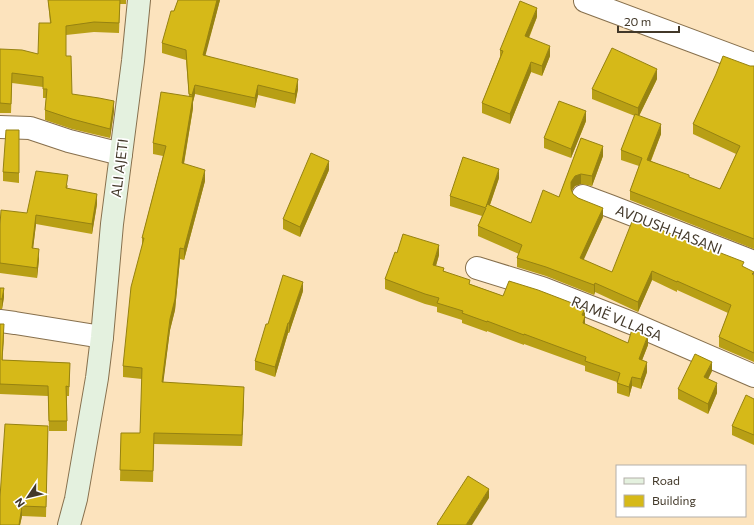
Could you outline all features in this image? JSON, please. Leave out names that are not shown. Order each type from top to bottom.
[{"type":"main road","name":"ALI AJETI","points":[[69,525],[76,499],[96,386],[112,224],[133,60],[139,0]]},
{"type":"street","points":[[585,1],[754,64]]},
{"type":"street","points":[[0,128],[30,128],[69,141],[121,154]]},
{"type":"street","name":"AVDUSH HASANI","points":[[583,196],[754,262]]},
{"type":"street","name":"RAMË VLLASA","points":[[476,268],[542,288],[634,324],[754,376]]},
{"type":"street","points":[[0,321],[102,337]]},
{"type":"building","points":[[48,0],[120,0],[119,23],[94,22],[66,26],[66,56],[71,56],[72,94],[114,101],[110,129],[45,110],[47,89],[43,89],[43,77],[12,73],[11,104],[0,103],[0,49],[22,50],[38,54],[39,23],[51,23]]},
{"type":"building","points":[[178,0],[217,0],[203,55],[298,79],[295,94],[258,85],[255,98],[195,85],[192,95],[189,94],[186,50],[162,43],[171,11],[174,11]]},
{"type":"building","points":[[520,1],[537,8],[525,36],[550,46],[542,66],[531,62],[510,114],[482,103],[503,51],[500,50]]},
{"type":"building","points":[[612,48],[657,69],[638,108],[592,89]]},
{"type":"building","points":[[723,56],[750,66],[754,66],[754,239],[630,191],[642,158],[621,150],[635,114],[661,124],[647,160],[689,175],[689,177],[720,189],[740,146],[693,124]]},
{"type":"building","points":[[161,92],[193,97],[182,163],[205,170],[184,249],[180,248],[175,299],[170,319],[162,382],[244,387],[242,435],[154,433],[153,471],[120,470],[121,433],[140,433],[142,368],[123,366],[131,287],[166,146],[153,143]]},
{"type":"building","points":[[559,101],[586,111],[571,149],[544,138]]},
{"type":"building","points":[[6,130],[19,130],[19,173],[3,172]]},
{"type":"building","points":[[581,138],[603,146],[592,176],[581,174],[575,176],[571,182],[573,194],[578,198],[603,208],[580,258],[612,272],[633,219],[744,262],[742,266],[754,272],[752,274],[754,275],[754,353],[719,337],[731,305],[677,281],[652,271],[638,302],[595,283],[594,285],[517,258],[522,245],[478,226],[486,208],[450,196],[463,157],[499,169],[487,204],[531,223],[543,190],[559,197]]},
{"type":"building","points":[[311,153],[329,161],[300,227],[283,219]]},
{"type":"building","points":[[36,171],[68,175],[66,188],[97,194],[92,224],[36,215],[32,248],[39,249],[37,268],[0,263],[1,210],[27,213]]},
{"type":"building","points":[[403,234],[439,245],[433,265],[444,268],[443,271],[470,280],[469,284],[503,296],[509,281],[538,290],[585,308],[582,315],[585,316],[583,323],[628,343],[632,329],[648,335],[639,359],[647,362],[641,379],[632,377],[629,387],[617,383],[620,373],[585,361],[586,357],[462,313],[463,311],[437,303],[439,298],[385,279],[395,252],[397,253]]},
{"type":"building","points":[[283,275],[303,282],[288,323],[275,367],[255,361]]},
{"type":"building","points":[[0,288],[4,288],[2,299],[0,299]]},
{"type":"building","points":[[0,324],[4,324],[2,360],[70,363],[69,387],[66,386],[67,421],[49,421],[48,386],[0,384]]},
{"type":"building","points":[[695,354],[712,362],[704,377],[717,383],[708,404],[678,389]]},
{"type":"building","points":[[746,395],[754,399],[754,435],[732,426]]},
{"type":"building","points":[[5,424],[48,426],[46,507],[22,506],[19,525],[0,525],[0,497]]},
{"type":"building","points":[[468,476],[489,489],[466,525],[438,525],[437,524]]}]
